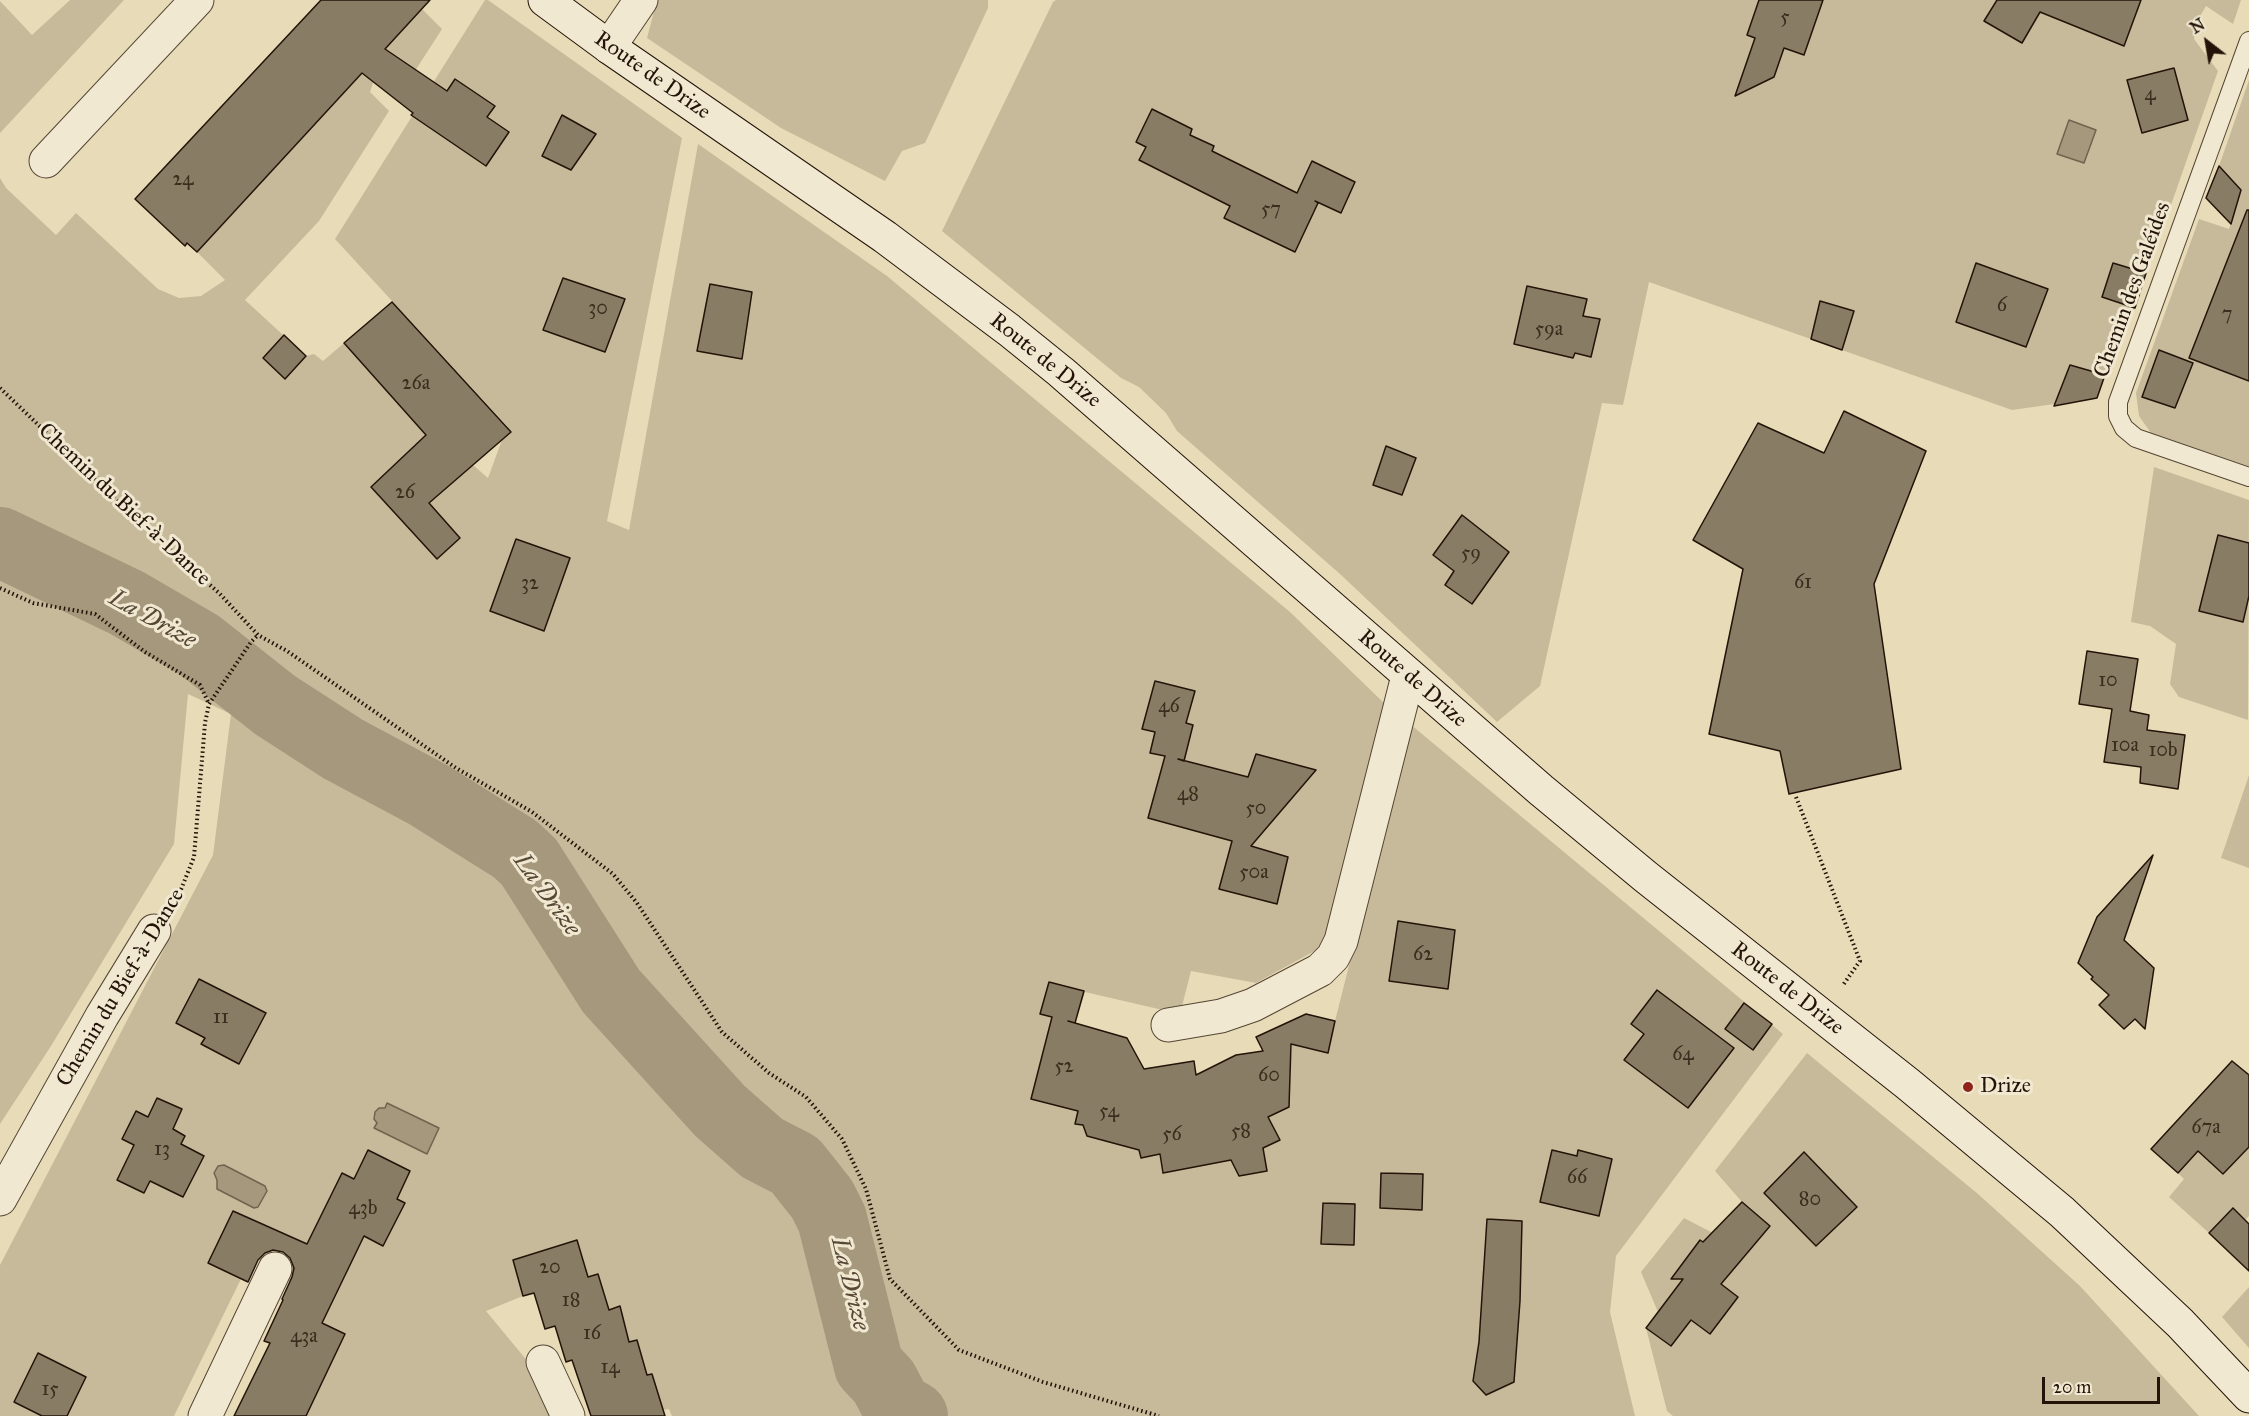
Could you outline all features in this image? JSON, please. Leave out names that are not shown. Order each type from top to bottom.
[{"type":"main road","points":[[46,161],[197,0]]},
{"type":"main road","name":"Route de Drize","points":[[545,0],[885,237],[1010,330],[1541,790],[1646,877],[1908,1084],[2062,1212],[2180,1323],[2249,1396]]},
{"type":"main road","points":[[609,46],[641,0]]},
{"type":"main road","points":[[1168,1025],[1221,1016],[1253,1005],[1320,970],[1333,957],[1341,941],[1408,676]]},
{"type":"main road","name":"Chemin du Bief-à-Dance","points":[[0,1199],[102,1016],[154,931]]},
{"type":"main road","points":[[205,1416],[275,1269]]},
{"type":"main road","points":[[543,1362],[568,1416]]},
{"type":"lane","name":"Chemin des Galéides","points":[[2249,41],[2118,402],[2118,416],[2124,428],[2136,438],[2249,477]]},
{"type":"path","name":"Chemin du Bief-à-Dance","points":[[0,388],[133,516],[219,593],[258,635],[209,704],[205,723],[194,857],[170,911],[154,931]]},
{"type":"path","points":[[0,588],[33,603],[95,614],[145,652],[200,685],[209,704]]},
{"type":"path","points":[[258,635],[287,651],[456,768],[532,812],[613,874],[636,903],[722,1032],[769,1073],[806,1096],[842,1139],[866,1189],[890,1280],[959,1350],[1043,1382],[1159,1416]]},
{"type":"path","points":[[1796,796],[1860,962],[1838,993]]},
{"type":"shaded area","points":[[70,0],[124,0],[0,133],[0,1],[32,35]]},
{"type":"shaded area","points":[[485,0],[682,138],[607,521],[629,530],[698,144],[887,276],[1290,612],[1385,704],[1322,947],[1256,983],[1191,971],[1180,1014],[1085,992],[1075,1023],[1090,1027],[1092,1056],[1075,1123],[1083,1125],[1087,1136],[1115,1144],[1136,1133],[1140,1158],[1160,1154],[1164,1173],[1263,1148],[1268,1117],[1289,1107],[1279,1086],[1290,1081],[1292,1037],[1285,1023],[1308,1014],[1335,1021],[1410,724],[1783,1034],[1616,1256],[1610,1312],[1635,1416],[672,1416],[669,1409],[663,1410],[652,1374],[647,1375],[637,1340],[629,1342],[620,1307],[609,1310],[598,1274],[588,1277],[576,1240],[513,1260],[523,1296],[486,1311],[534,1369],[554,1416],[234,1416],[344,1334],[316,1321],[290,1285],[286,1272],[296,1254],[261,1238],[174,1416],[0,1416],[0,1265],[213,855],[231,714],[188,694],[174,844],[51,1046],[0,1124],[0,178],[6,188],[56,235],[76,213],[158,289],[179,298],[201,296],[225,280],[197,252],[422,9],[442,29],[406,85],[375,77],[370,92],[389,111],[319,221],[245,300],[306,356],[314,354],[323,361],[344,343],[461,475],[473,465],[488,478],[507,426],[335,239]]},
{"type":"shaded area","points":[[657,0],[988,0],[988,8],[925,143],[902,151],[885,181],[781,128],[647,38]]},
{"type":"shaded area","points":[[1056,0],[2241,0],[2233,24],[2206,6],[2199,18],[2194,39],[2218,71],[2132,316],[2117,323],[2111,346],[2117,357],[2112,369],[2105,375],[2097,398],[2012,410],[1649,282],[1623,405],[1602,403],[1540,686],[1497,722],[1340,574],[1177,431],[1166,413],[1139,387],[1121,378],[942,231],[1053,2]]},
{"type":"shaded area","points":[[2249,80],[2249,467],[2151,433],[2139,416],[2136,393],[2199,219],[2229,229],[2241,190],[2219,166]]},
{"type":"shaded area","points":[[2069,120],[2096,130],[2084,163],[2057,154]]},
{"type":"shaded area","points":[[2154,467],[2249,500],[2248,720],[2179,697],[2170,684],[2176,644],[2150,626],[2131,622]]},
{"type":"shaded area","points":[[2249,775],[2249,868],[2221,858]]},
{"type":"shaded area","points":[[1807,1053],[1978,1194],[2080,1286],[2199,1416],[1673,1416],[1667,1411],[1646,1328],[1658,1312],[1641,1272],[1684,1218],[1713,1233],[1742,1202],[1715,1171]]},
{"type":"shaded area","points":[[387,1103],[439,1128],[427,1154],[374,1128],[377,1123],[374,1119],[375,1112],[379,1108],[385,1108]]},
{"type":"shaded area","points":[[2249,1147],[2249,1216],[2245,1220],[2232,1209],[2209,1233],[2169,1197],[2184,1179],[2178,1173],[2198,1151],[2209,1161],[2212,1158]]},
{"type":"shaded area","points":[[224,1165],[265,1186],[267,1191],[258,1207],[254,1208],[217,1189],[214,1173],[218,1166]]},
{"type":"shaded area","points":[[2249,1287],[2249,1348],[2222,1317]]},
{"type":"building","points":[[321,0],[430,0],[385,49],[447,91],[455,79],[495,106],[487,117],[509,132],[486,166],[411,115],[413,113],[362,73],[197,252],[187,243],[185,246],[135,199]]},
{"type":"building","points":[[1759,0],[1823,0],[1804,55],[1784,48],[1774,77],[1735,96],[1755,38],[1747,35]]},
{"type":"building","points":[[1997,0],[2141,0],[2124,46],[2040,12],[2022,43],[1984,21]]},
{"type":"building","points":[[2174,68],[2188,120],[2142,133],[2127,80]]},
{"type":"building","points":[[1152,109],[1192,129],[1190,135],[1214,146],[1212,151],[1297,193],[1312,161],[1355,182],[1341,213],[1315,201],[1318,203],[1295,252],[1224,218],[1230,206],[1139,160],[1146,147],[1136,142]]},
{"type":"building","points":[[562,115],[596,134],[571,170],[542,156]]},
{"type":"building","points":[[2219,166],[2241,190],[2231,224],[2206,198]]},
{"type":"building","points":[[2247,210],[2249,210],[2249,381],[2189,358]]},
{"type":"building","points":[[1976,263],[2048,289],[2026,347],[1956,322]]},
{"type":"building","points":[[2113,263],[2146,273],[2135,308],[2102,297]]},
{"type":"building","points":[[563,278],[625,299],[605,352],[543,330]]},
{"type":"building","points":[[710,284],[752,292],[742,359],[697,351]]},
{"type":"building","points":[[1527,286],[1587,299],[1583,316],[1600,319],[1591,357],[1575,353],[1573,358],[1514,344]]},
{"type":"building","points":[[1820,301],[1854,311],[1842,350],[1811,339]]},
{"type":"building","points":[[392,302],[511,432],[429,503],[460,538],[437,559],[371,487],[426,435],[344,343]]},
{"type":"building","points":[[284,335],[306,356],[285,379],[263,358]]},
{"type":"building","points":[[2159,350],[2193,363],[2175,408],[2142,397]]},
{"type":"building","points":[[2070,365],[2105,375],[2097,398],[2054,406]]},
{"type":"building","points":[[1844,411],[1926,451],[1874,584],[1901,769],[1789,794],[1780,751],[1709,734],[1743,569],[1693,540],[1758,423],[1824,453]]},
{"type":"building","points":[[1386,446],[1416,458],[1402,495],[1373,485]]},
{"type":"building","points":[[1462,515],[1509,552],[1472,604],[1445,585],[1454,571],[1433,555]]},
{"type":"building","points":[[2218,535],[2249,543],[2249,596],[2243,622],[2199,611]]},
{"type":"building","points":[[516,539],[570,558],[544,631],[490,611]]},
{"type":"building","points":[[2087,651],[2138,659],[2130,711],[2149,715],[2147,730],[2185,735],[2178,789],[2140,783],[2141,767],[2104,762],[2112,709],[2079,704]]},
{"type":"building","points":[[1155,681],[1195,691],[1186,723],[1193,725],[1184,761],[1248,777],[1256,754],[1316,770],[1251,846],[1288,857],[1277,904],[1219,889],[1232,841],[1148,818],[1165,756],[1150,753],[1155,732],[1142,729]]},
{"type":"building","points":[[2153,855],[2124,940],[2154,968],[2145,1029],[2135,1019],[2124,1029],[2099,1005],[2109,995],[2078,963],[2097,917]]},
{"type":"building","points":[[1398,921],[1455,930],[1448,989],[1389,981]]},
{"type":"building","points":[[199,979],[266,1013],[239,1064],[201,1044],[205,1038],[176,1023]]},
{"type":"building","points":[[1049,982],[1084,991],[1075,1023],[1068,1021],[1127,1038],[1144,1069],[1194,1061],[1196,1075],[1236,1055],[1263,1051],[1256,1037],[1306,1014],[1335,1021],[1328,1053],[1291,1044],[1289,1107],[1268,1117],[1280,1140],[1263,1148],[1267,1171],[1239,1176],[1231,1160],[1163,1173],[1160,1154],[1141,1158],[1139,1150],[1087,1136],[1083,1125],[1075,1124],[1078,1111],[1031,1099],[1052,1017],[1040,1014]]},
{"type":"building","points":[[1657,990],[1734,1048],[1688,1108],[1624,1060],[1644,1034],[1631,1024]]},
{"type":"building","points":[[1744,1003],[1772,1024],[1753,1050],[1725,1029]]},
{"type":"building","points":[[2232,1061],[2249,1075],[2249,1147],[2223,1174],[2198,1151],[2178,1173],[2151,1149]]},
{"type":"building","points":[[157,1098],[182,1109],[173,1129],[185,1136],[181,1144],[204,1156],[183,1197],[150,1181],[144,1193],[117,1180],[134,1145],[122,1139],[136,1111],[148,1117]]},
{"type":"building","points":[[368,1150],[410,1171],[397,1199],[405,1203],[383,1246],[364,1236],[322,1323],[345,1334],[306,1416],[234,1416],[270,1343],[264,1341],[283,1300],[294,1268],[290,1258],[283,1252],[273,1250],[265,1253],[258,1260],[248,1282],[208,1263],[233,1211],[307,1244],[342,1173],[354,1179]]},
{"type":"building","points":[[1552,1150],[1577,1156],[1578,1150],[1612,1159],[1599,1216],[1540,1202]]},
{"type":"building","points":[[1804,1152],[1857,1207],[1816,1246],[1764,1193]]},
{"type":"building","points":[[1381,1173],[1423,1174],[1422,1210],[1380,1208]]},
{"type":"building","points":[[1742,1202],[1770,1226],[1721,1284],[1738,1297],[1710,1334],[1691,1320],[1671,1346],[1646,1328],[1683,1279],[1671,1279],[1700,1240],[1703,1242]]},
{"type":"building","points":[[1323,1203],[1355,1204],[1354,1245],[1321,1244]]},
{"type":"building","points":[[2233,1208],[2249,1224],[2249,1271],[2209,1233]]},
{"type":"building","points":[[1487,1219],[1522,1221],[1520,1301],[1514,1382],[1486,1395],[1473,1381],[1479,1342]]},
{"type":"building","points":[[577,1240],[588,1277],[598,1274],[609,1310],[620,1306],[629,1342],[637,1340],[647,1375],[652,1374],[665,1416],[591,1416],[572,1360],[566,1362],[555,1326],[545,1329],[534,1293],[523,1296],[513,1260]]},
{"type":"building","points":[[38,1353],[86,1377],[67,1416],[42,1416],[14,1402]]},
{"type":"waterway","name":"La Drize","points":[[0,542],[127,603],[199,645],[275,705],[343,749],[429,795],[515,849],[529,862],[611,991],[720,1111],[762,1148],[795,1165],[822,1199],[832,1219],[869,1366],[884,1382],[897,1407],[913,1416]]},
{"type":"place","name":"Drize","points":[[1968,1087]]}]
